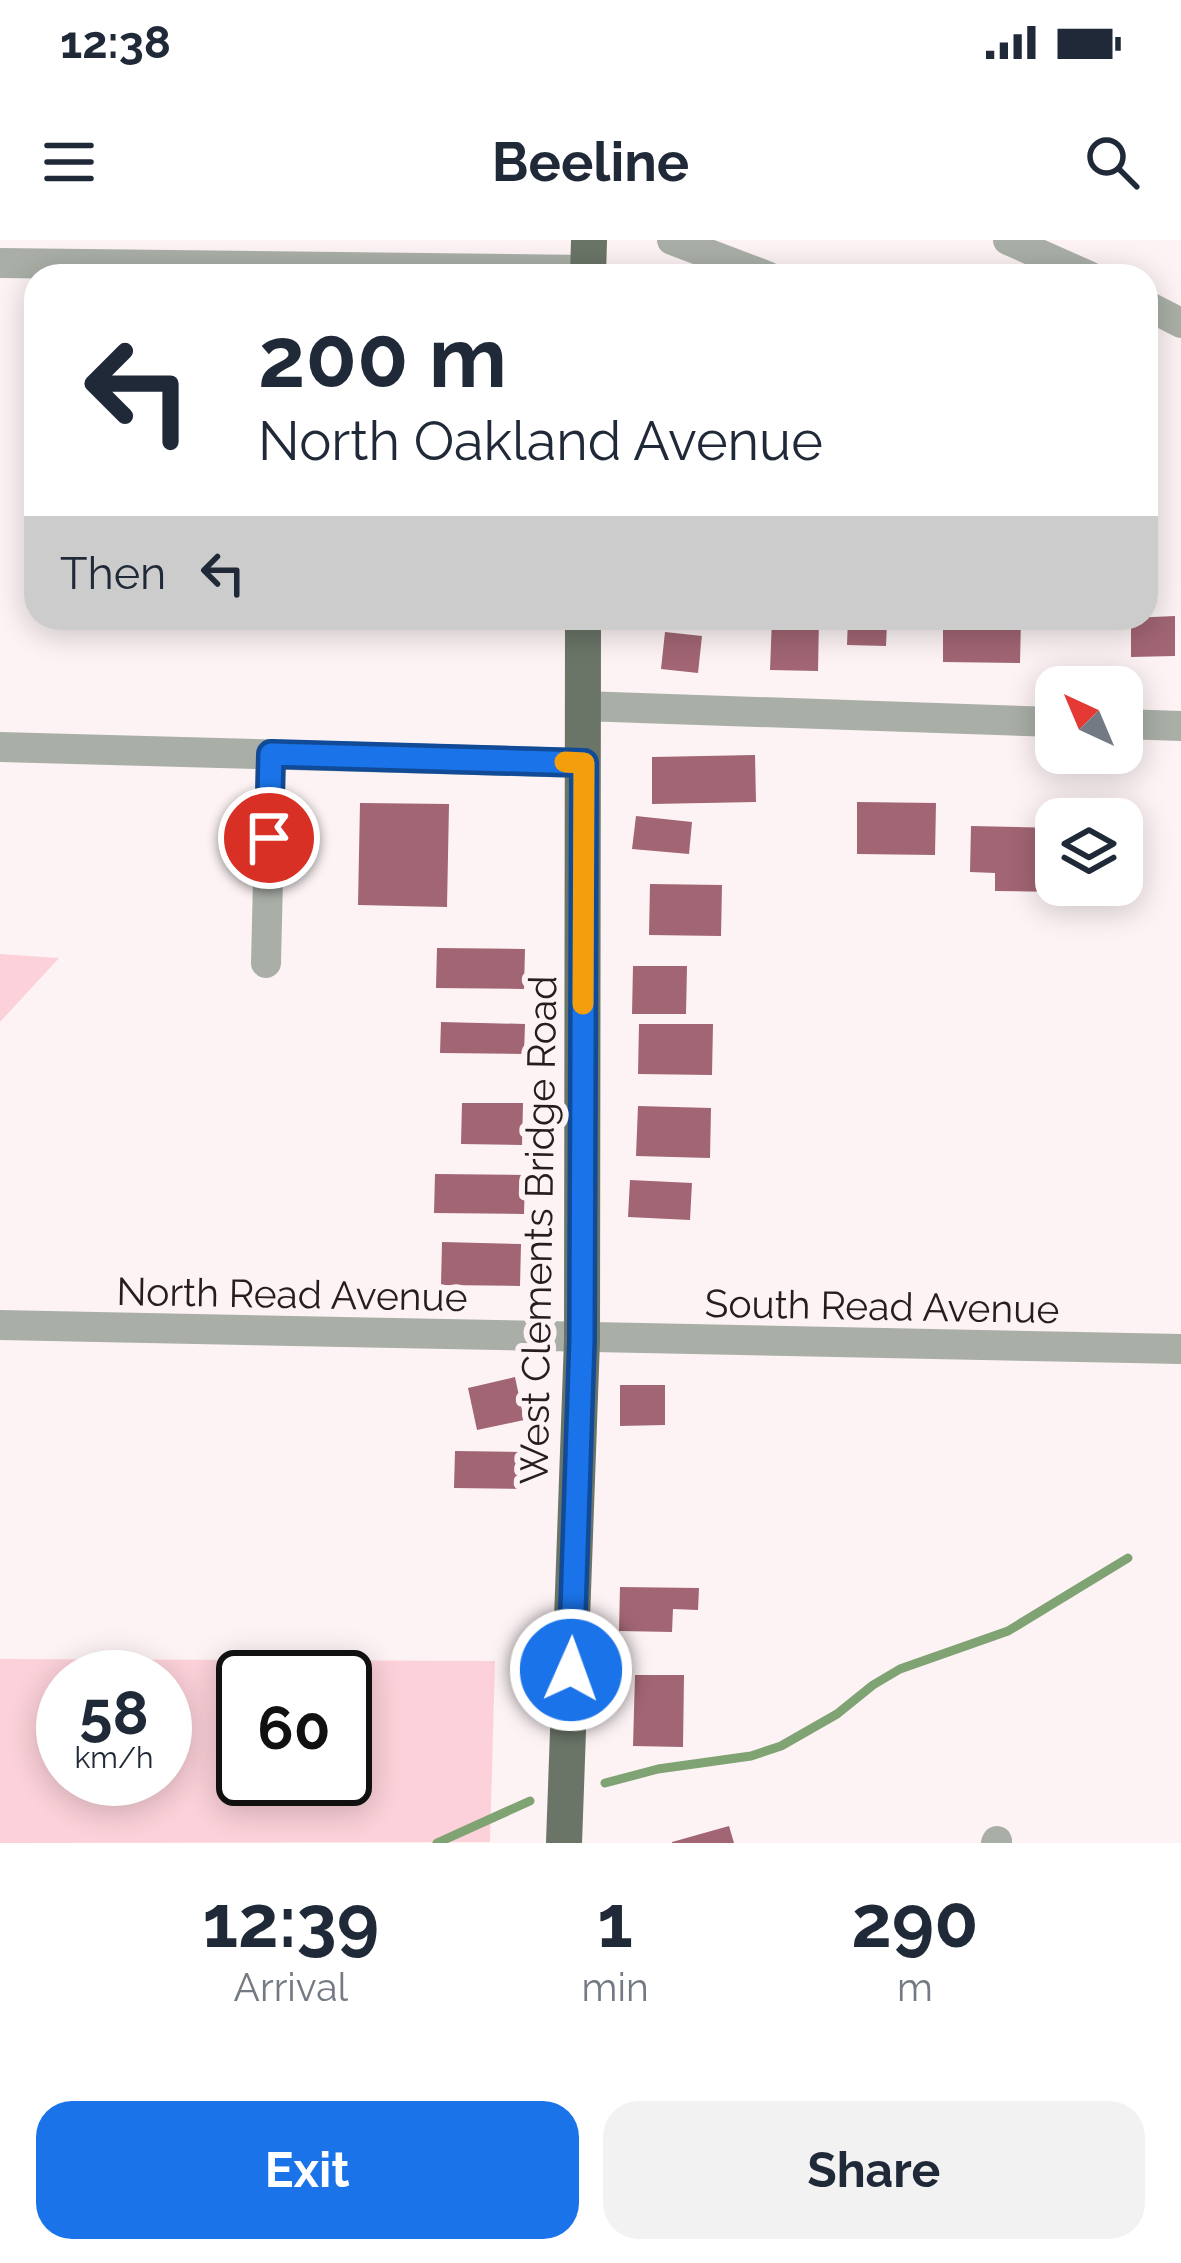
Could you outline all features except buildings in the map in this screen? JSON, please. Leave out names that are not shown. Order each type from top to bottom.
[{"type":"main road","name":"West Clements Bridge Road","points":[[564,1843],[582,1340],[584,630]]},
{"type":"street","points":[[672,240],[712,264]]},
{"type":"street","points":[[1008,240],[1062,264]]},
{"type":"street","points":[[0,263],[496,255],[588,262]]},
{"type":"street","points":[[582,706],[1035,721]]},
{"type":"street","points":[[1143,725],[1181,726]]},
{"type":"street","points":[[0,747],[584,763]]},
{"type":"street","points":[[266,963],[271,754]]},
{"type":"street","name":"North Read Avenue","points":[[0,1325],[582,1340]]},
{"type":"street","name":"South Read Avenue","points":[[582,1340],[1181,1349]]},
{"type":"shaded area","points":[[0,954],[59,958],[0,1022]]},
{"type":"shaded area","points":[[0,1659],[36,1659],[36,1806],[192,1806],[192,1660],[216,1660],[216,1806],[372,1806],[372,1661],[495,1661],[490,1842],[0,1843]]},
{"type":"waterway","points":[[605,1783],[658,1769],[751,1756],[781,1746],[900,1669],[1008,1631],[1128,1558]]},
{"type":"waterway","points":[[437,1843],[530,1801]]},
{"type":"slow traffic","points":[[565,762],[584,763],[583,1004]]},
{"type":"route","points":[[269,838],[271,754],[584,763],[582,1340],[571,1670]]}]
